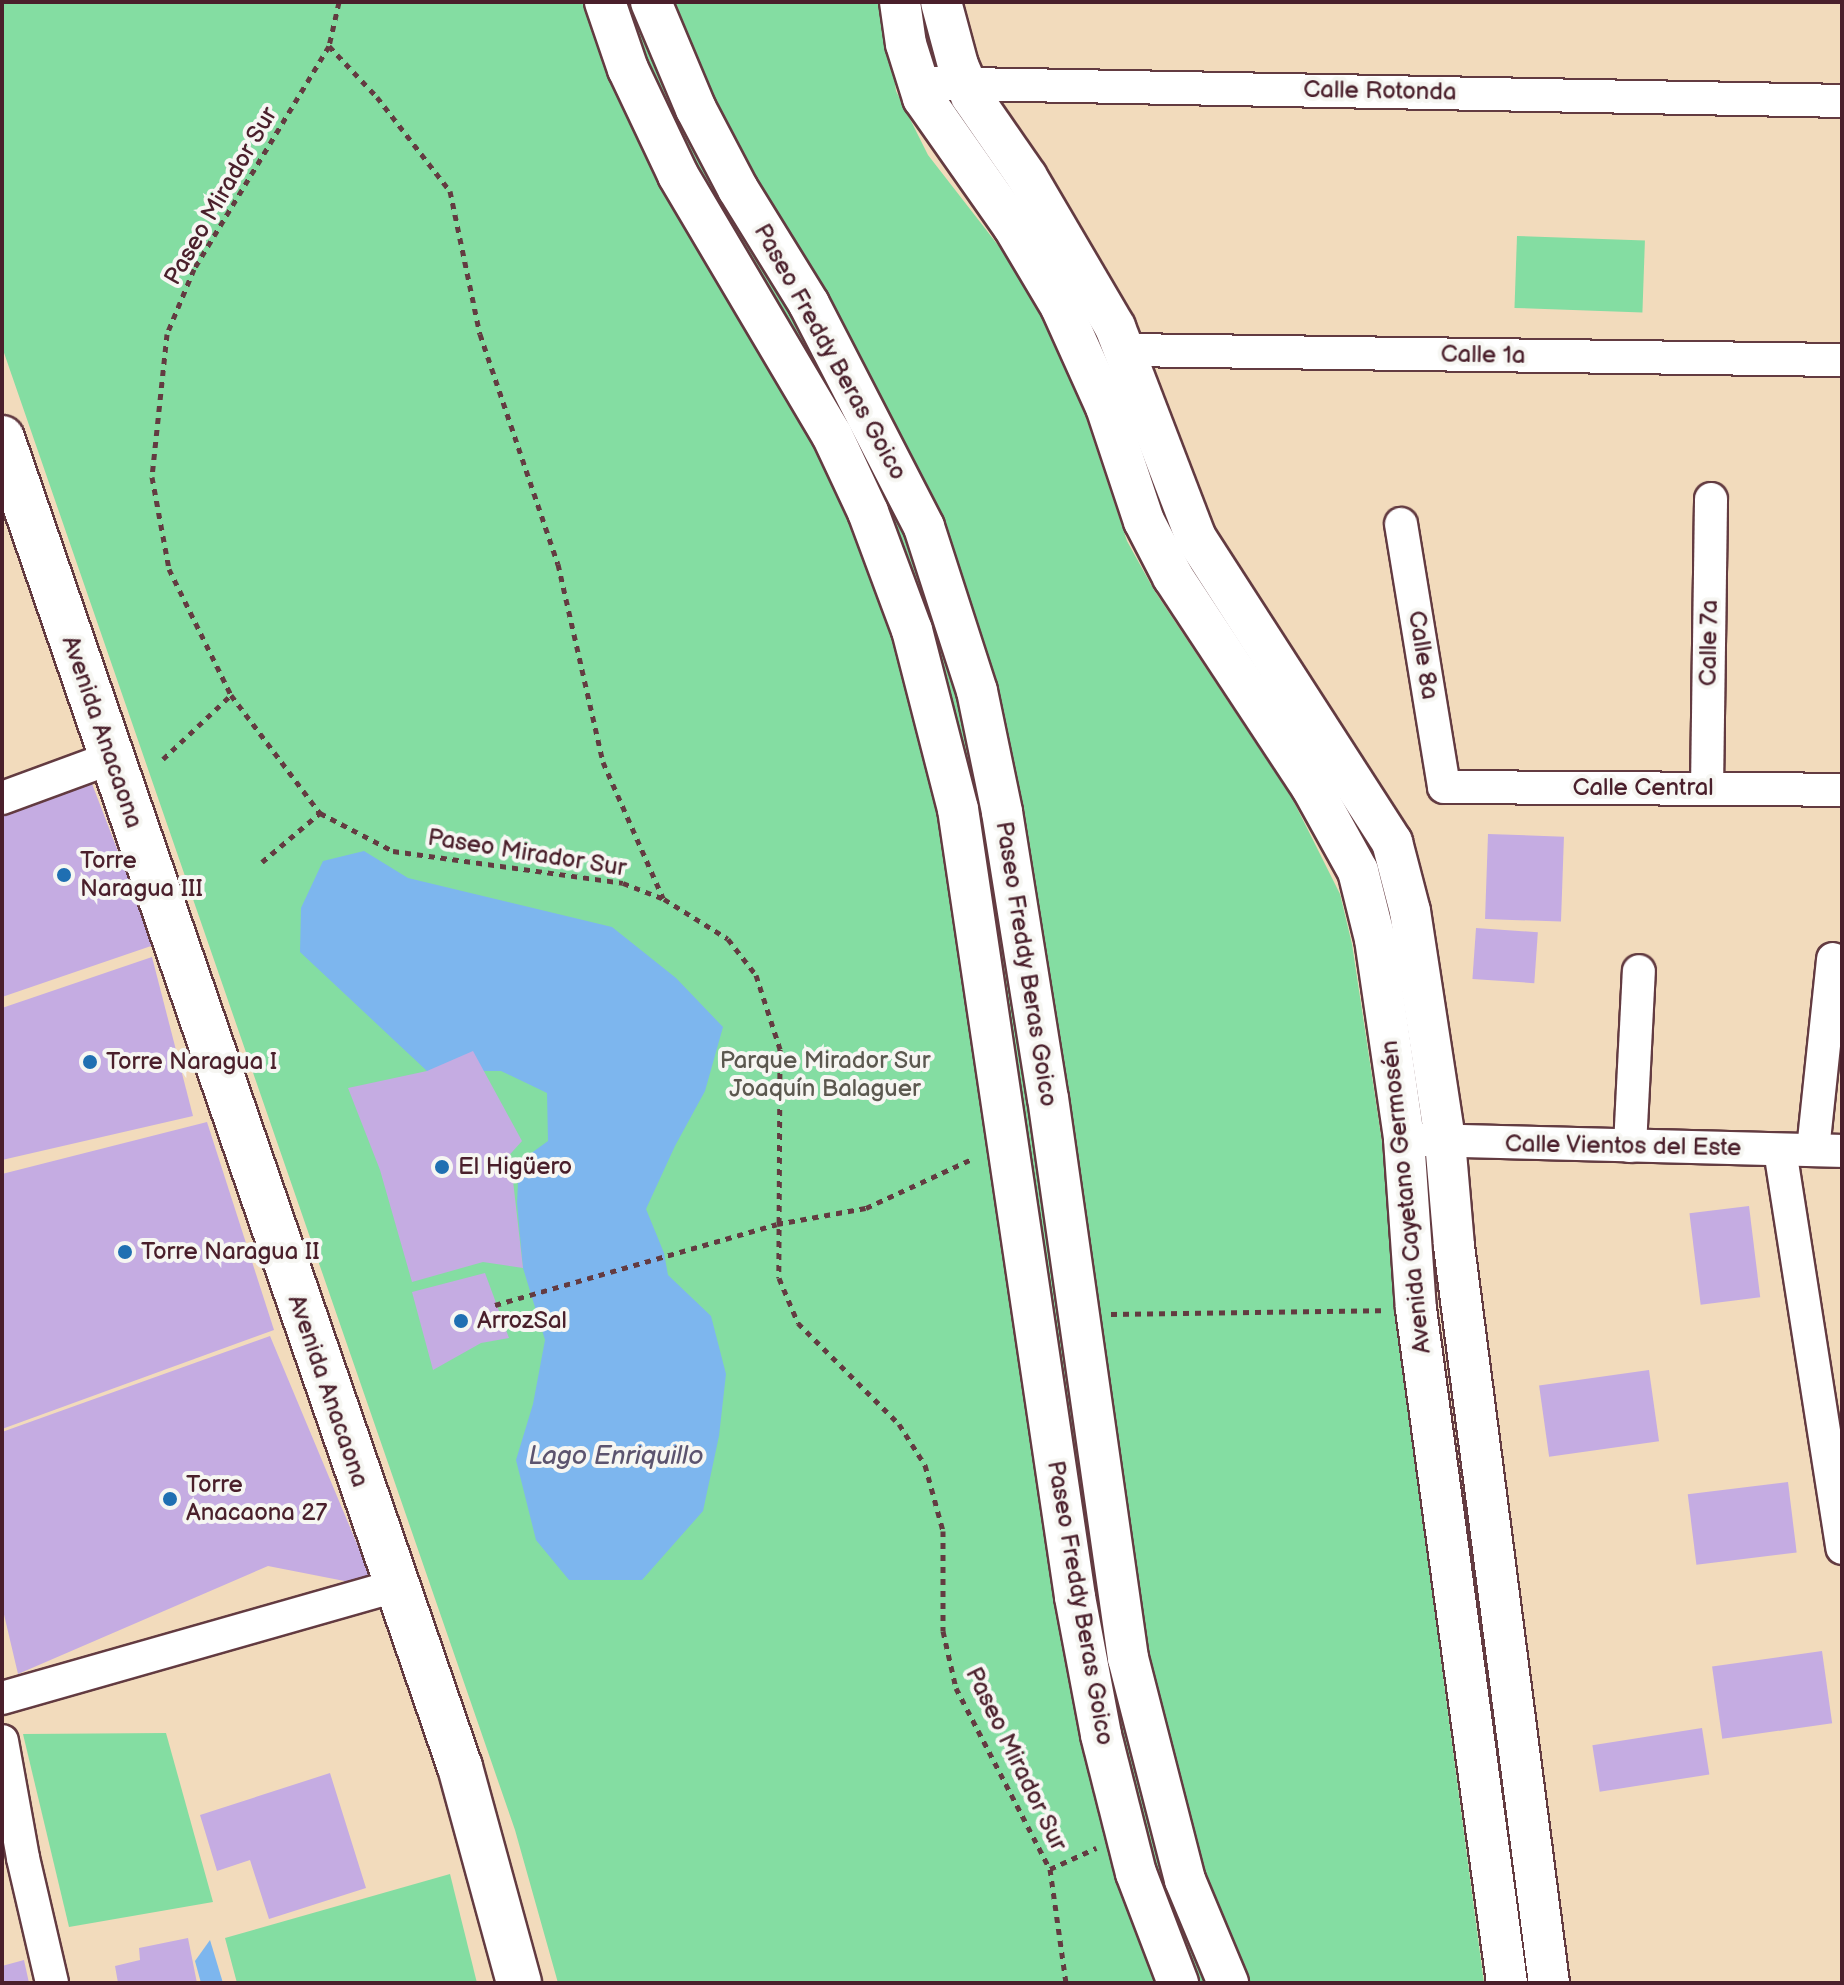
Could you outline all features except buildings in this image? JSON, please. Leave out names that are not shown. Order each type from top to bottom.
[{"type":"main road","name":"Avenida Anacaona","points":[[2,438],[395,1586],[460,1767],[519,1983]]},
{"type":"street","name":"Paseo Freddy Beras Goico","points":[[605,2],[628,69],[678,175],[832,435],[868,512],[912,630],[958,809],[1075,1597],[1095,1704],[1136,1873],[1178,1983]]},
{"type":"street","name":"Paseo Freddy Beras Goico","points":[[651,2],[696,109],[738,189],[809,304],[924,527],[977,691],[1002,812],[1128,1658],[1185,1880],[1228,1983]]},
{"type":"street","name":"Avenida Cayetano Germosén","points":[[900,2],[917,83],[935,118],[1013,226],[1061,307],[1106,407],[1144,521],[1173,577],[1311,786],[1358,871],[1375,939],[1404,1139],[1416,1309],[1507,1983]]},
{"type":"street","name":"Avenida Cayetano Germosén","points":[[941,2],[965,82],[1086,273],[1124,350],[1196,538],[1392,842],[1410,911],[1445,1141],[1454,1246],[1549,1983]]},
{"type":"street","name":"Calle Rotonda","points":[[917,83],[1842,101]]},
{"type":"street","name":"Calle 1a","points":[[1124,350],[1842,360]]},
{"type":"street","name":"Calle 7a","points":[[1707,788],[1711,499]]},
{"type":"street","name":"Calle 8a","points":[[1401,524],[1444,787]]},
{"type":"street","points":[[2,798],[111,758]]},
{"type":"street","name":"Calle Central","points":[[1444,787],[1842,790]]},
{"type":"street","points":[[1827,1151],[1833,959]]},
{"type":"street","points":[[1630,1146],[1639,971]]},
{"type":"street","name":"Calle Vientos del Este","points":[[1404,1139],[1827,1151]]},
{"type":"street","points":[[1780,1150],[1842,1548]]},
{"type":"street","points":[[2,1698],[395,1586]]},
{"type":"street","points":[[2,1741],[23,1858],[52,1983]]},
{"type":"path","name":"Paseo Mirador Sur","points":[[339,2],[329,46],[194,269],[167,334],[152,477],[169,569],[231,695],[320,813],[393,851],[623,883],[664,899],[728,939],[756,975],[780,1049],[779,1278],[798,1323],[899,1424],[925,1465],[943,1531],[943,1631],[956,1688],[1050,1869],[1066,1983]]},
{"type":"path","points":[[329,46],[377,97],[450,191],[480,334],[558,564],[603,762],[664,899]]},
{"type":"path","points":[[163,759],[231,695]]},
{"type":"path","points":[[262,862],[320,813]]},
{"type":"path","points":[[495,1305],[664,1253],[777,1224],[866,1208],[983,1154]]},
{"type":"path","points":[[1078,1314],[1416,1309]]},
{"type":"path","points":[[1050,1869],[1105,1845]]},
{"type":"green space","name":"Parque Mirador Sur Joaquín Balaguer","points":[[2,2],[885,2],[896,91],[928,155],[1015,267],[1044,317],[1069,366],[1127,541],[1154,590],[1292,798],[1340,894],[1352,944],[1382,1142],[1394,1278],[1484,1983],[558,1983],[515,1830],[2,347]]},
{"type":"green space","points":[[1517,236],[1645,240],[1642,312],[1514,308]]},
{"type":"green space","points":[[166,1733],[213,1902],[69,1927],[23,1734]]},
{"type":"green space","points":[[450,1874],[477,1983],[237,1983],[225,1938]]},
{"type":"water","name":"Lago Enriquillo","points":[[364,851],[408,878],[612,927],[676,978],[723,1027],[705,1091],[646,1209],[664,1253],[668,1275],[711,1316],[726,1374],[719,1436],[703,1511],[642,1580],[569,1580],[536,1540],[516,1460],[533,1404],[545,1340],[523,1268],[517,1203],[519,1162],[548,1141],[547,1093],[501,1071],[427,1071],[300,952],[301,908],[323,861]]},
{"type":"water","points":[[210,1940],[223,1983],[201,1983],[195,1961]]},
{"type":"place","name":"Torre Naragua III","points":[[64,875]]},
{"type":"place","name":"Torre Naragua I","points":[[90,1062]]},
{"type":"place","name":"El Higüero","points":[[442,1167]]},
{"type":"place","name":"Torre Naragua II","points":[[125,1252]]},
{"type":"place","name":"ArrozSal","points":[[461,1321]]},
{"type":"place","name":"Torre Anacaona 27","points":[[170,1499]]}]
